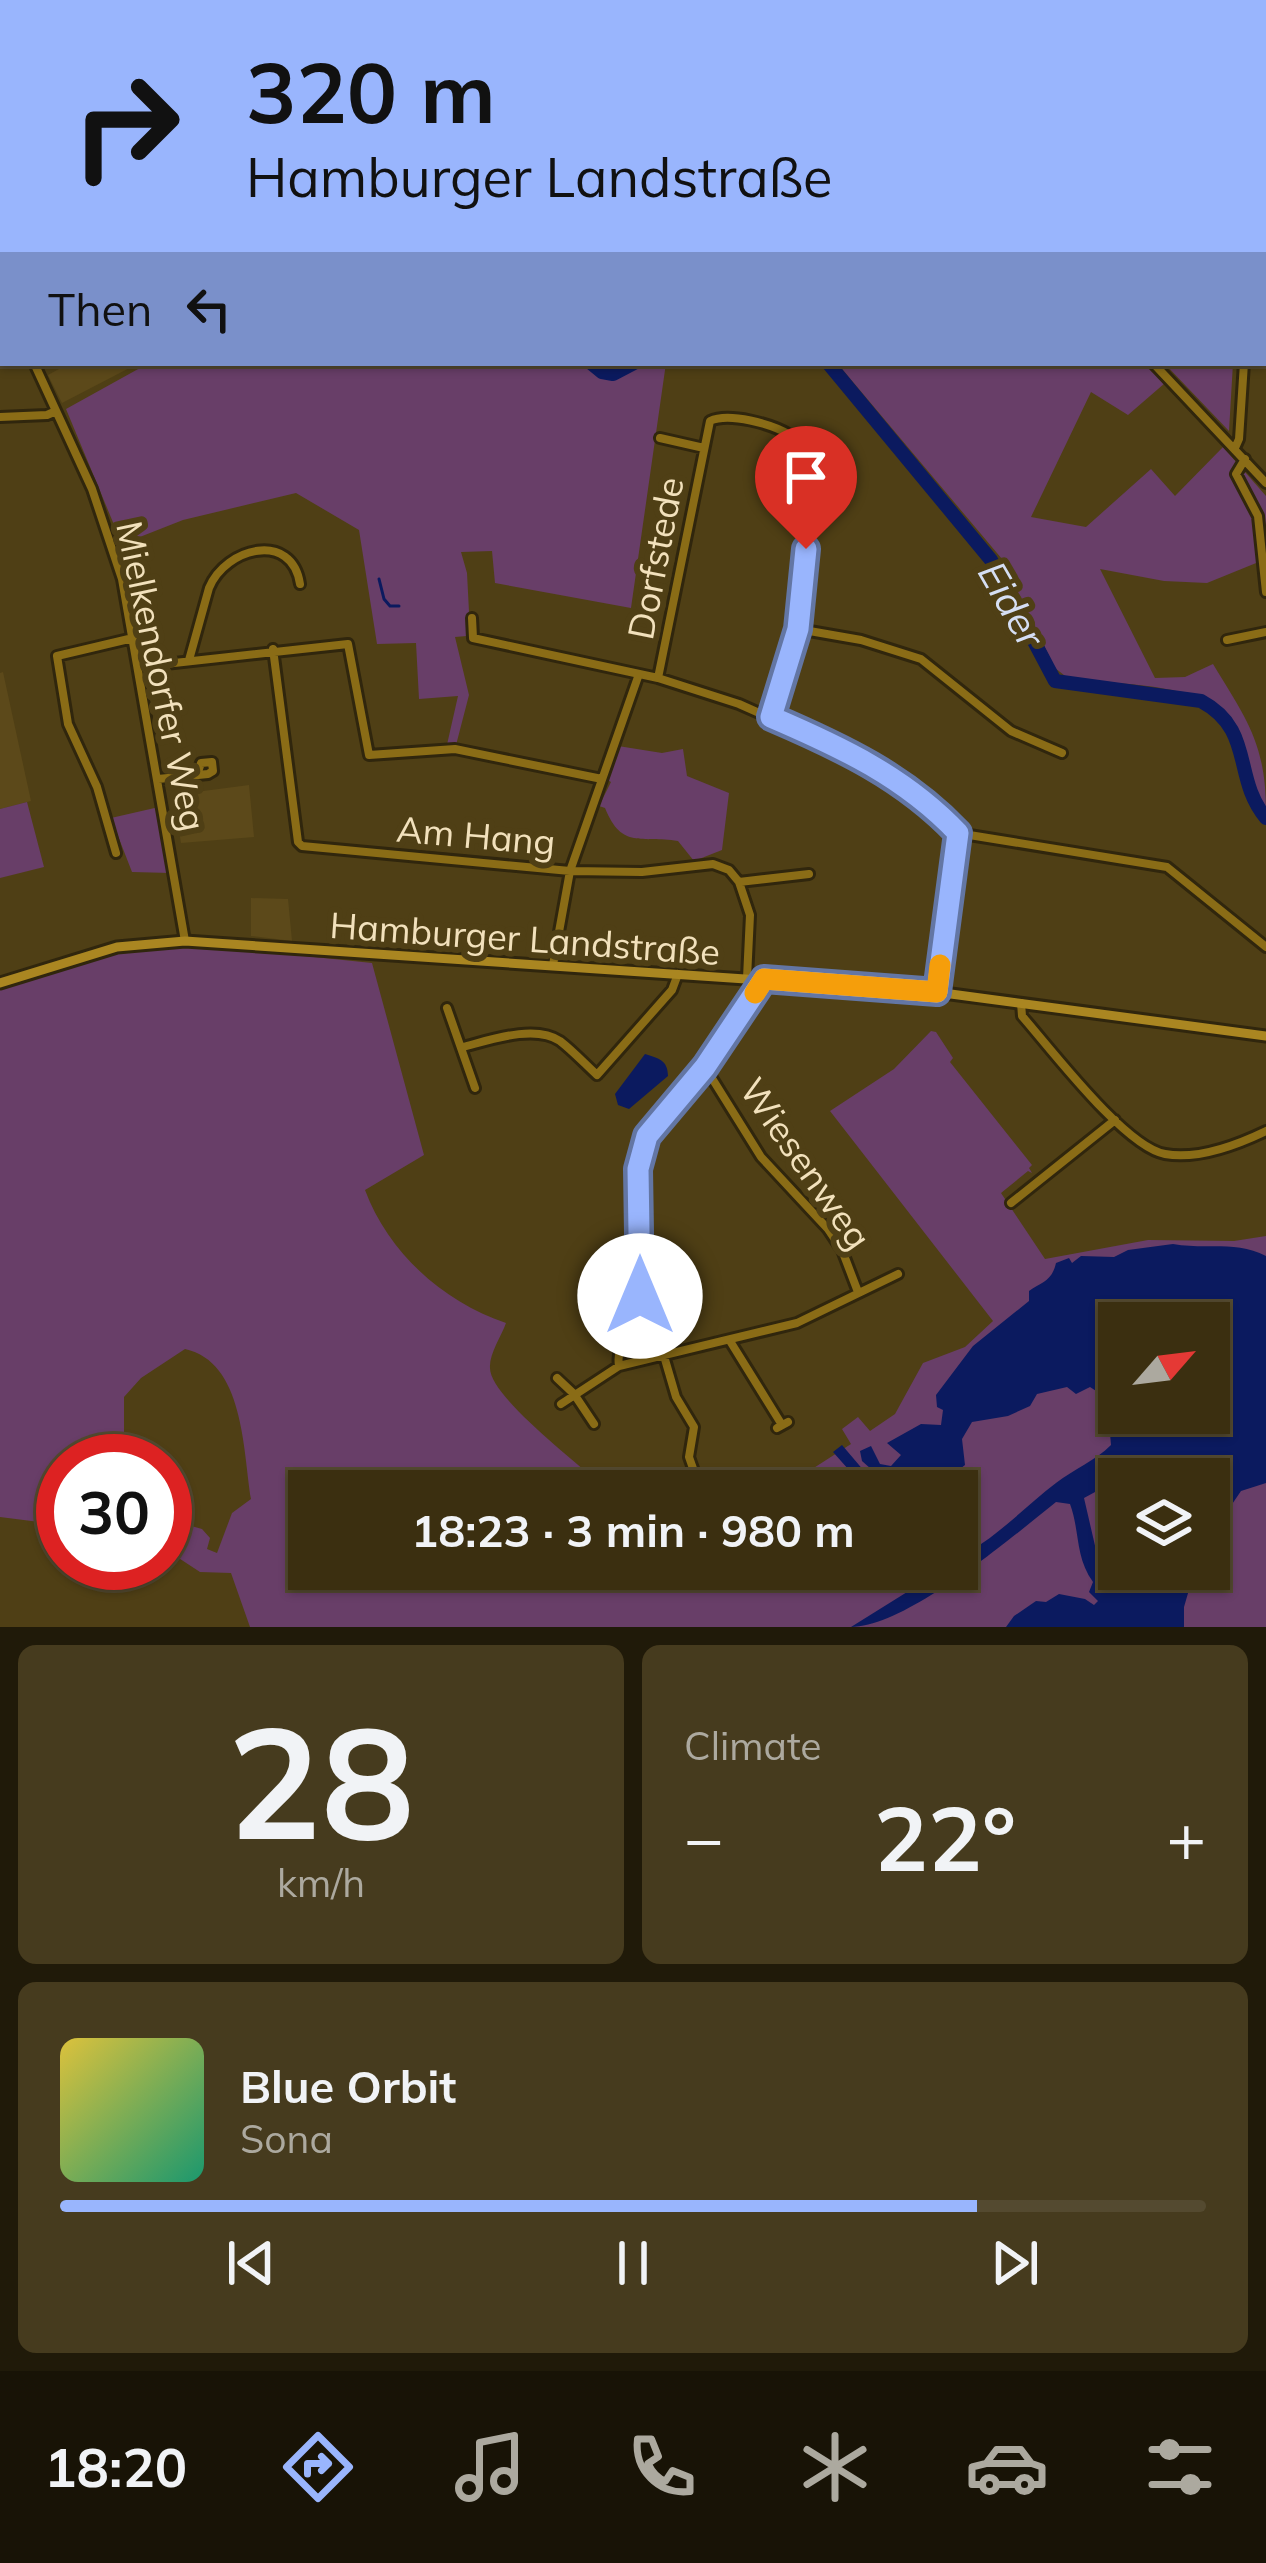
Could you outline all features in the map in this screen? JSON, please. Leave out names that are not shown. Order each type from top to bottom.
[{"type":"main road","name":"Hamburger Landstraße","points":[[0,983],[117,946],[184,940],[937,992],[1266,1036]]},
{"type":"street","name":"Mielkendorfer Weg","points":[[35,366],[103,517],[133,638],[184,940]]},
{"type":"street","points":[[1156,366],[1266,483]]},
{"type":"street","points":[[1235,448],[1244,366]]},
{"type":"street","points":[[0,417],[56,411]]},
{"type":"street","name":"Dorfstede","points":[[658,678],[710,421],[715,417],[763,425],[790,435],[801,478],[806,549],[798,629],[771,717]]},
{"type":"street","name":"Dorfstede","points":[[660,438],[704,448]]},
{"type":"street","points":[[1245,459],[1236,474],[1258,516],[1266,592]]},
{"type":"street","points":[[188,660],[213,576],[231,559],[251,551],[274,553],[293,564],[300,584]]},
{"type":"street","points":[[472,618],[473,638],[658,678],[771,717],[867,761],[910,789],[958,833],[1167,867],[1266,947]]},
{"type":"street","points":[[798,629],[861,640],[921,659],[1011,731],[1062,753]]},
{"type":"street","points":[[1227,640],[1266,632]]},
{"type":"street","points":[[116,853],[97,787],[68,724],[57,656],[133,638]]},
{"type":"street","points":[[138,667],[273,650],[351,646],[365,750],[375,758],[455,749],[602,779]]},
{"type":"street","name":"Am Hang","points":[[273,650],[302,846],[571,871],[642,872],[713,864],[730,870],[739,882]]},
{"type":"street","points":[[553,965],[571,871],[639,674]]},
{"type":"street","points":[[158,779],[198,772]]},
{"type":"street","points":[[937,992],[958,833]]},
{"type":"street","points":[[747,979],[750,915],[739,882],[809,874]]},
{"type":"street","points":[[463,1047],[505,1037],[544,1035],[557,1038],[597,1075],[672,990],[678,974]]},
{"type":"street","points":[[619,1366],[619,1344],[635,1318],[640,1296],[641,1152],[658,1119],[705,1067],[764,979]]},
{"type":"street","points":[[1021,1003],[1022,1016],[1133,1139],[1162,1154],[1205,1152],[1266,1131]]},
{"type":"street","points":[[447,1008],[475,1088]]},
{"type":"street","name":"Wiesenweg","points":[[705,1067],[761,1157],[833,1237],[858,1292]]},
{"type":"street","points":[[1011,1203],[1115,1120]]},
{"type":"street","points":[[561,1404],[619,1366],[797,1323],[898,1274]]},
{"type":"street","points":[[730,1341],[782,1425]]},
{"type":"street","points":[[664,1356],[676,1397],[694,1427],[688,1457],[694,1470]]},
{"type":"street","points":[[557,1378],[594,1424]]},
{"type":"shaded area","points":[[64,366],[133,366],[62,403],[48,375]]},
{"type":"shaded area","points":[[144,366],[666,366],[631,608],[495,583],[492,551],[461,552],[470,631],[455,637],[469,695],[455,749],[446,749],[458,696],[419,699],[416,643],[377,644],[359,530],[296,493],[183,520],[122,544],[66,409]]},
{"type":"shaded area","points":[[840,366],[1145,366],[1165,383],[1128,415],[1091,392],[1031,517],[1086,527],[1151,469],[1175,496],[1223,447],[1266,496],[1266,559],[1207,583],[1100,569],[1155,678],[1185,677],[1213,664],[1258,750],[1266,812],[1256,793],[1240,732],[1228,715],[1189,694],[1069,679],[1055,668],[1002,559]]},
{"type":"shaded area","points":[[1167,366],[1233,366],[1229,431]]},
{"type":"shaded area","points":[[0,673],[31,801],[0,809]]},
{"type":"shaded area","points":[[618,746],[662,753],[683,749],[687,776],[729,793],[722,850],[694,861],[678,841],[634,838],[618,830],[599,806],[611,782],[606,779]]},
{"type":"shaded area","points":[[249,785],[254,837],[181,843],[173,795]]},
{"type":"shaded area","points":[[27,802],[44,867],[0,878],[0,809]]},
{"type":"shaded area","points":[[159,807],[171,873],[132,872],[111,818]]},
{"type":"shaded area","points":[[251,898],[288,899],[292,941],[251,936]]},
{"type":"shaded area","points":[[180,943],[372,963],[424,1155],[365,1190],[388,1234],[421,1272],[461,1302],[506,1323],[493,1351],[494,1380],[517,1410],[584,1470],[288,1470],[288,1590],[978,1590],[978,1470],[811,1470],[851,1444],[842,1429],[858,1417],[870,1431],[895,1414],[923,1363],[965,1347],[993,1321],[830,1111],[894,1069],[931,1031],[1032,1165],[1032,1173],[1028,1171],[1001,1193],[1045,1259],[1148,1240],[1234,1241],[1266,1236],[1266,1627],[250,1627],[231,1573],[200,1572],[192,1567],[192,1526],[202,1529],[210,1538],[207,1549],[217,1553],[232,1513],[251,1499],[230,1389],[204,1357],[185,1349],[141,1378],[124,1397],[124,1434],[36,1434],[36,1522],[0,1517],[0,988],[117,948]]},
{"type":"shaded area","points":[[645,1054],[664,1063],[668,1076],[629,1109],[618,1105],[615,1094]]},
{"type":"shaded area","points":[[1173,1244],[1243,1248],[1266,1256],[1266,1483],[1241,1491],[1230,1507],[1230,1458],[1098,1458],[1098,1490],[1084,1498],[1098,1559],[1098,1590],[1189,1590],[1184,1627],[1006,1627],[1036,1601],[1046,1602],[1059,1594],[1094,1605],[1098,1601],[1089,1592],[1093,1582],[1083,1563],[1070,1504],[1056,1502],[978,1563],[978,1546],[1105,1451],[1111,1445],[1110,1434],[1230,1434],[1230,1302],[1098,1302],[1098,1392],[1090,1387],[1076,1394],[1067,1387],[1037,1394],[1030,1406],[1008,1416],[972,1422],[962,1439],[965,1465],[958,1470],[872,1470],[862,1461],[860,1451],[871,1446],[880,1464],[891,1466],[901,1455],[887,1443],[921,1424],[941,1425],[943,1410],[937,1407],[936,1395],[973,1346],[1029,1301],[1029,1291],[1049,1277],[1056,1263],[1069,1258],[1072,1263],[1081,1256],[1114,1257],[1128,1250]]},
{"type":"shaded area","points":[[842,1445],[863,1470],[849,1470],[833,1452]]},
{"type":"shaded area","points":[[910,1590],[938,1590],[900,1613],[851,1627]]},
{"type":"waterway","name":"Eider","points":[[595,366],[613,374],[628,366]]},
{"type":"waterway","name":"Eider","points":[[830,366],[991,560],[1055,681],[1201,701],[1229,726],[1249,786],[1266,818]]},
{"type":"waterway","points":[[379,579],[384,599],[390,606],[399,606]]},
{"type":"slow traffic","points":[[755,993],[764,979],[937,992],[940,965]]},
{"type":"route","points":[[640,1296],[638,1169],[647,1136],[705,1067],[764,979],[937,992],[958,833],[910,789],[867,761],[771,717],[798,629],[806,549]]}]
